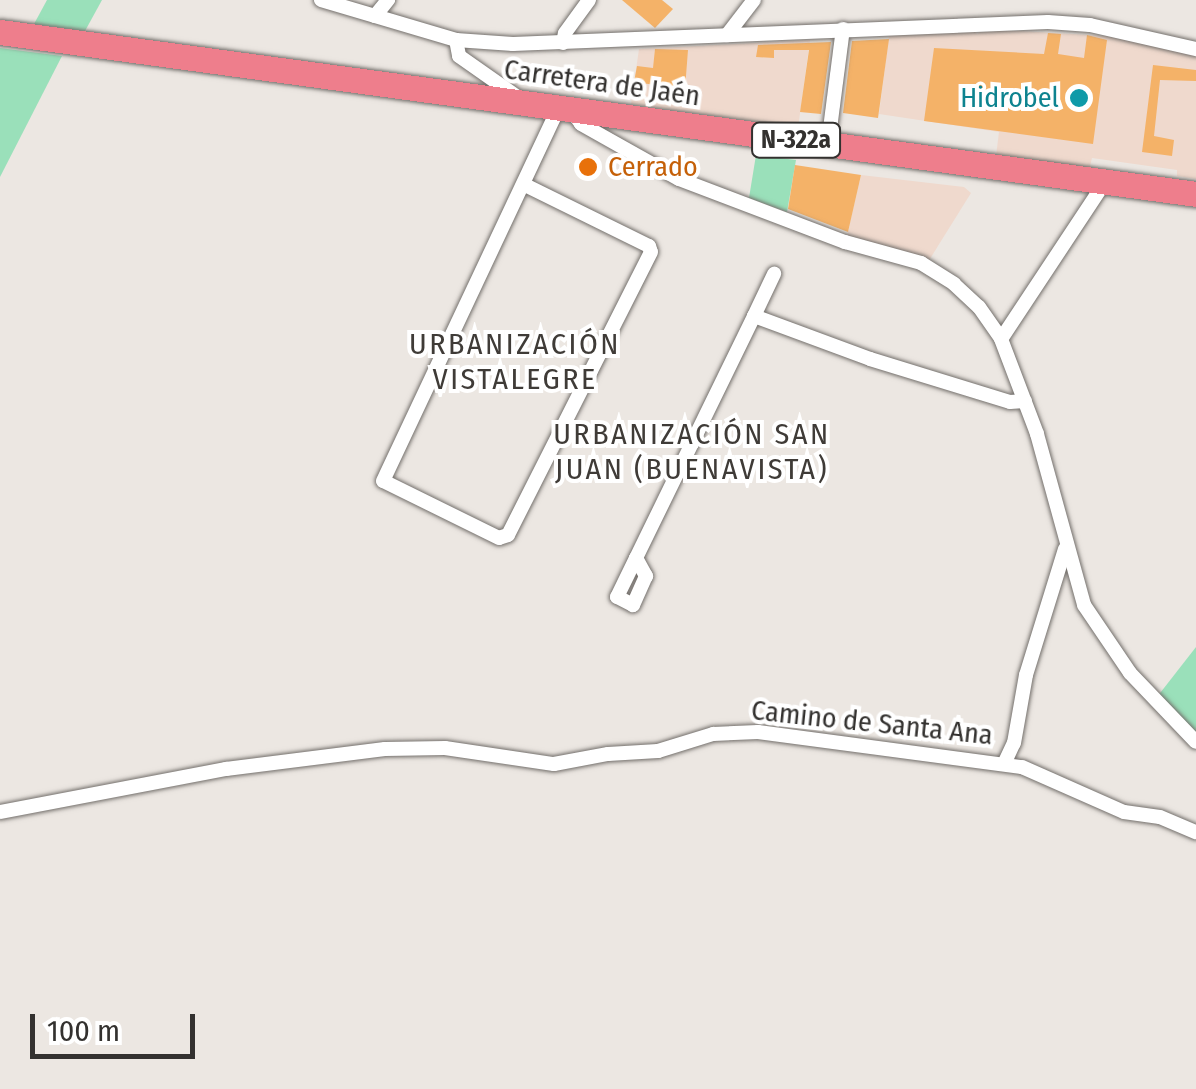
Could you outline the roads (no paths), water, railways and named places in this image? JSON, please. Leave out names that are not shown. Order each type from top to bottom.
[{"type":"highway","name":"Carretera de Jaén","points":[[0,32],[1196,194]]},
{"type":"street","points":[[321,0],[456,40],[564,44],[1048,22],[1090,25],[1196,48]]},
{"type":"street","points":[[375,16],[388,0]]},
{"type":"street","points":[[564,44],[565,33],[589,0]]},
{"type":"street","points":[[727,35],[754,0]]},
{"type":"street","points":[[828,144],[843,29]]},
{"type":"street","points":[[456,40],[454,48],[466,62],[507,86],[523,102]]},
{"type":"street","points":[[526,185],[649,246],[651,252],[508,535],[500,538],[382,480],[526,185],[565,108],[581,124],[679,179],[845,242],[921,264],[954,284],[1002,339],[1084,604],[1101,636],[1196,742]]},
{"type":"street","points":[[1002,339],[1105,182]]},
{"type":"street","points":[[636,558],[774,274]]},
{"type":"street","points":[[754,316],[1010,402],[1024,400]]},
{"type":"street","points":[[1004,764],[1014,743],[1026,675],[1065,548]]},
{"type":"street","name":"Camino de Santa Ana","points":[[0,812],[226,769],[385,749],[445,748],[554,764],[608,754],[658,751],[713,734],[758,732],[1004,764],[1124,812],[1160,818],[1196,832]]},
{"type":"place","name":"Hidrobel","points":[[1079,98]]},
{"type":"place","name":"Cerrado","points":[[588,167]]},
{"type":"district","name":"URBANIZACIÓN VISTALEGRE","points":[[515,361]]},
{"type":"district","name":"URBANIZACIÓN SAN JUAN (BUENAVISTA)","points":[[692,451]]}]
